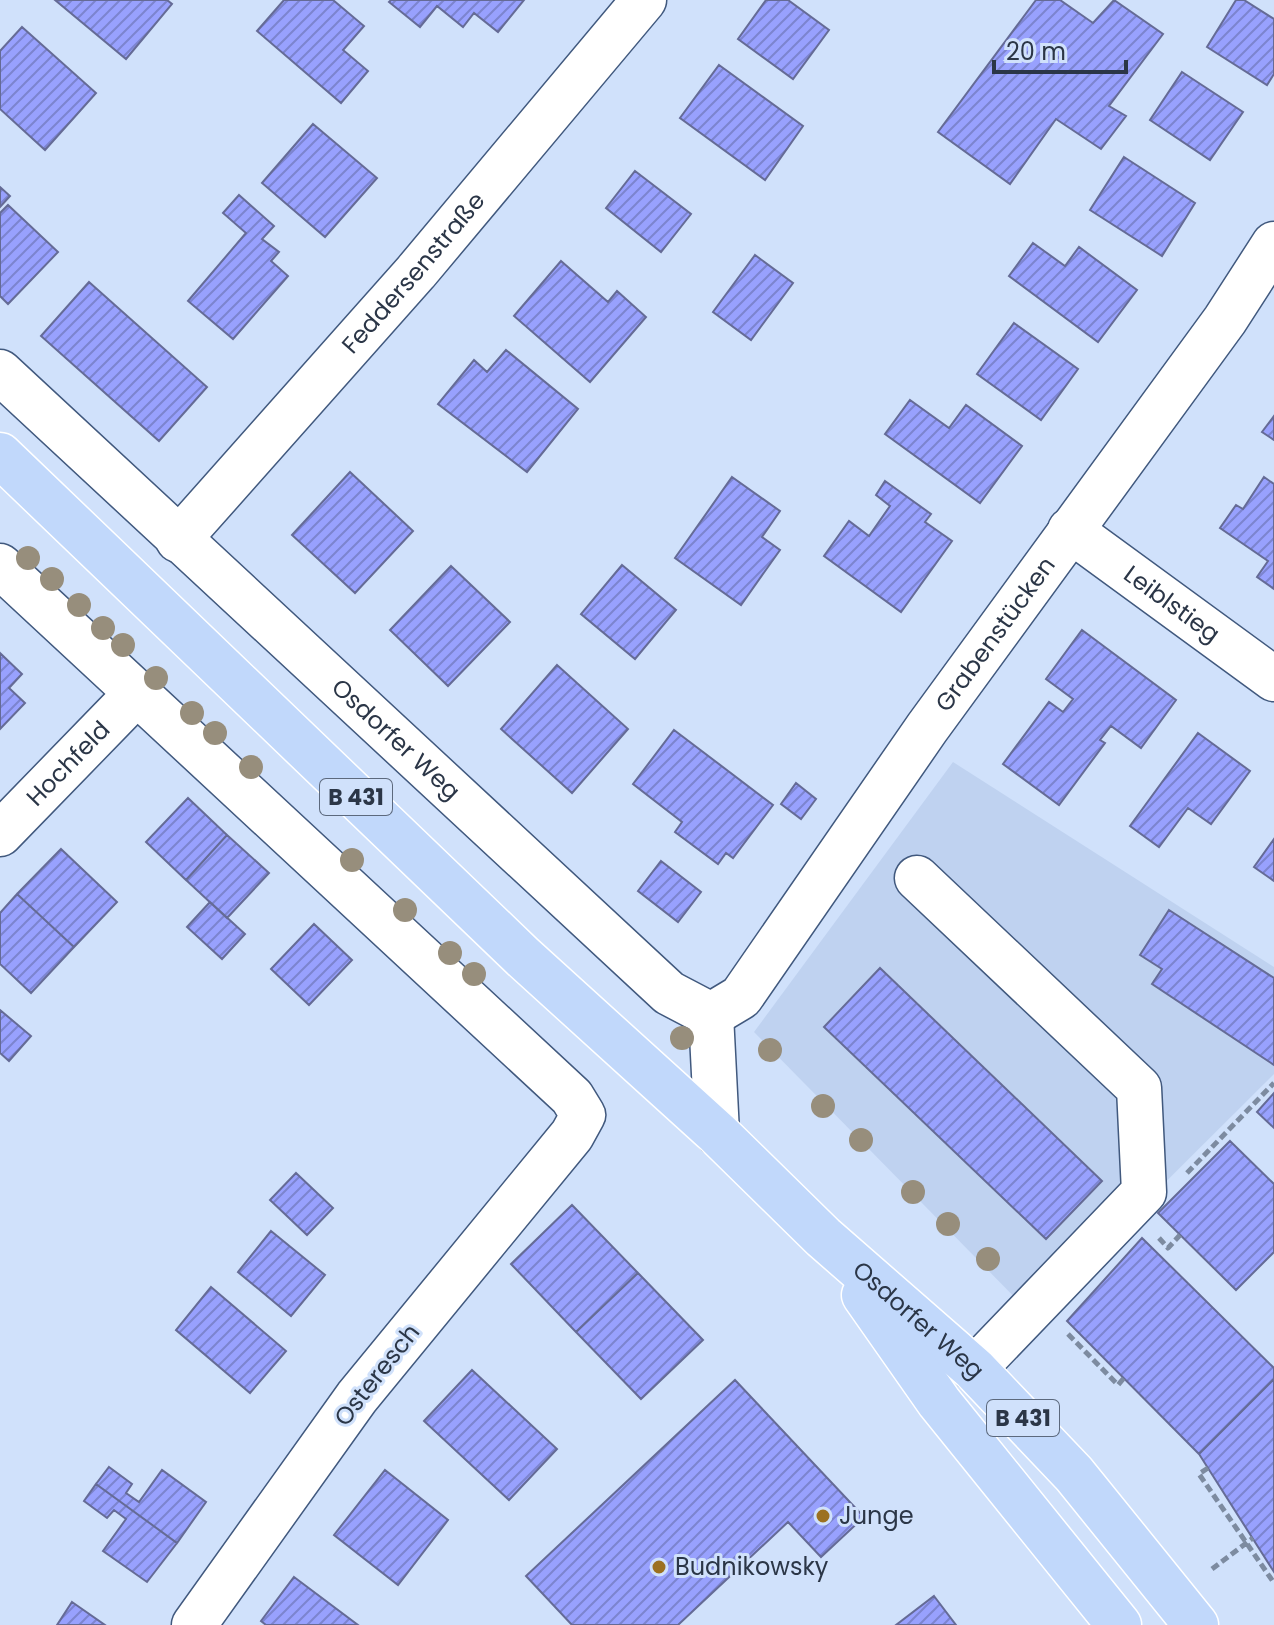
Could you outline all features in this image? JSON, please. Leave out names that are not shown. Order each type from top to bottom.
[{"type":"main road","name":"Osdorfer Weg","points":[[0,455],[523,957],[717,1133],[823,1237],[974,1369],[1074,1474],[1196,1625]]},
{"type":"main road","name":"Osdorfer Weg","points":[[823,1237],[939,1402],[1119,1625]]},
{"type":"street","name":"Feddersenstraße","points":[[178,540],[416,272],[644,0]]},
{"type":"street","name":"Grabenstücken","points":[[711,1015],[741,997],[1070,530],[1225,320],[1274,244]]},
{"type":"street","name":"Osdorfer Weg","points":[[0,372],[669,993],[711,1015]]},
{"type":"street","name":"Leiblstieg","points":[[1070,530],[1274,679]]},
{"type":"street","points":[[0,566],[137,693]]},
{"type":"street","name":"Hochfeld","points":[[0,834],[137,693]]},
{"type":"street","name":"Osteresch","points":[[137,693],[572,1097],[583,1115],[572,1135],[357,1397],[194,1625]]},
{"type":"street","points":[[917,878],[1139,1088],[1144,1192],[974,1369]]},
{"type":"street","points":[[711,1015],[717,1133]]},
{"type":"path","points":[[1186,1175],[1274,1083]]},
{"type":"path","points":[[1147,1243],[1155,1235],[1168,1248],[1180,1235]]},
{"type":"path","points":[[1055,1343],[1066,1333],[1118,1385],[1124,1378]]},
{"type":"path","points":[[1208,1468],[1199,1474],[1274,1583]]},
{"type":"path","points":[[1212,1569],[1253,1538]]},
{"type":"shaded area","points":[[953,762],[1274,967],[1274,1074],[1032,1315],[754,1032]]},
{"type":"building","points":[[55,0],[167,0],[172,4],[126,59]]},
{"type":"building","points":[[284,0],[333,0],[364,26],[343,50],[368,71],[341,103],[257,31]]},
{"type":"building","points":[[524,0],[498,32],[474,13],[463,27],[437,6],[420,27],[389,2]]},
{"type":"building","points":[[766,0],[788,0],[829,30],[793,79],[738,39]]},
{"type":"building","points":[[1036,0],[1060,0],[1093,23],[1114,0],[1163,34],[1109,106],[1126,116],[1101,149],[1056,119],[1010,184],[938,132]]},
{"type":"building","points":[[1236,0],[1244,0],[1274,19],[1274,74],[1267,85],[1207,47]]},
{"type":"building","points":[[22,27],[96,93],[45,150],[0,109],[0,51]]},
{"type":"building","points":[[719,65],[803,126],[765,180],[680,118]]},
{"type":"building","points":[[1182,72],[1243,112],[1210,160],[1150,120]]},
{"type":"building","points":[[313,124],[377,178],[325,237],[262,183]]},
{"type":"building","points":[[1124,157],[1195,203],[1162,256],[1090,210]]},
{"type":"building","points":[[635,171],[691,214],[661,252],[606,208]]},
{"type":"building","points":[[0,187],[10,196],[0,207]]},
{"type":"building","points":[[239,195],[274,226],[262,239],[279,252],[271,261],[288,276],[233,339],[188,301],[246,233],[223,213]]},
{"type":"building","points":[[8,205],[58,252],[8,304],[0,296],[0,213]]},
{"type":"building","points":[[1033,243],[1065,266],[1079,247],[1137,290],[1098,342],[1009,276]]},
{"type":"building","points":[[755,255],[793,283],[751,340],[713,312]]},
{"type":"building","points":[[561,261],[608,302],[617,291],[646,317],[590,382],[514,316]]},
{"type":"building","points":[[89,282],[207,387],[159,441],[41,336]]},
{"type":"building","points":[[1014,323],[1078,369],[1041,420],[977,374]]},
{"type":"building","points":[[506,350],[578,409],[527,472],[438,404],[474,360],[487,372]]},
{"type":"building","points":[[910,400],[949,428],[966,405],[1022,446],[980,503],[885,434]]},
{"type":"building","points":[[1274,416],[1274,440],[1262,432]]},
{"type":"building","points":[[350,472],[413,531],[355,593],[292,535]]},
{"type":"building","points":[[732,477],[780,511],[762,537],[780,550],[741,605],[675,558]]},
{"type":"building","points":[[1264,477],[1274,484],[1274,589],[1257,577],[1268,561],[1220,528],[1236,505],[1243,509]]},
{"type":"building","points":[[885,481],[931,514],[925,522],[952,541],[901,612],[824,556],[849,521],[869,536],[890,506],[876,495]]},
{"type":"building","points":[[622,565],[676,610],[635,659],[581,614]]},
{"type":"building","points":[[451,566],[510,622],[448,686],[390,630]]},
{"type":"building","points":[[1082,630],[1176,700],[1141,748],[1111,726],[1100,740],[1105,743],[1059,805],[1003,764],[1049,702],[1063,712],[1073,699],[1046,679]]},
{"type":"building","points":[[0,653],[22,674],[9,688],[25,703],[0,729]]},
{"type":"building","points":[[557,665],[628,729],[572,793],[501,729]]},
{"type":"building","points":[[674,730],[773,805],[733,858],[726,853],[718,864],[675,832],[682,822],[633,784]]},
{"type":"building","points":[[1198,733],[1250,771],[1211,824],[1188,808],[1159,847],[1130,826]]},
{"type":"building","points":[[796,783],[816,799],[801,819],[781,804]]},
{"type":"building","points":[[188,798],[227,835],[186,880],[146,842]]},
{"type":"building","points":[[227,835],[269,873],[227,918],[186,880]]},
{"type":"building","points":[[1274,839],[1274,881],[1254,867]]},
{"type":"building","points":[[61,849],[117,902],[74,947],[17,894]]},
{"type":"building","points":[[661,861],[701,892],[678,922],[638,891]]},
{"type":"building","points":[[17,894],[74,947],[31,993],[0,964],[0,913]]},
{"type":"building","points":[[210,902],[245,934],[222,959],[187,927]]},
{"type":"building","points":[[1169,910],[1274,978],[1274,1065],[1152,984],[1162,969],[1140,955]]},
{"type":"building","points":[[314,924],[352,960],[309,1005],[271,969]]},
{"type":"building","points":[[880,968],[1102,1181],[1046,1239],[824,1027]]},
{"type":"building","points":[[0,1010],[31,1036],[9,1061],[0,1053]]},
{"type":"building","points":[[1274,1093],[1274,1128],[1257,1112]]},
{"type":"building","points":[[1230,1141],[1274,1184],[1274,1252],[1236,1290],[1158,1213]]},
{"type":"building","points":[[296,1173],[333,1208],[307,1235],[270,1200]]},
{"type":"building","points":[[572,1205],[638,1273],[576,1332],[511,1264]]},
{"type":"building","points":[[271,1231],[325,1275],[291,1316],[238,1272]]},
{"type":"building","points":[[1142,1238],[1274,1368],[1274,1379],[1199,1454],[1067,1321]]},
{"type":"building","points":[[638,1273],[703,1340],[641,1399],[576,1332]]},
{"type":"building","points":[[211,1287],[286,1351],[250,1393],[176,1330]]},
{"type":"building","points":[[472,1370],[557,1449],[509,1500],[424,1421]]},
{"type":"building","points":[[1274,1379],[1274,1572],[1199,1454]]},
{"type":"building","points":[[735,1380],[864,1517],[821,1557],[788,1522],[678,1625],[572,1625],[526,1576]]},
{"type":"building","points":[[109,1467],[132,1484],[126,1493],[139,1502],[162,1470],[206,1502],[177,1543],[96,1484]]},
{"type":"building","points":[[385,1470],[448,1520],[398,1585],[334,1535]]},
{"type":"building","points":[[96,1484],[177,1543],[147,1582],[103,1551],[126,1519],[114,1510],[107,1518],[84,1501]]},
{"type":"building","points":[[294,1577],[358,1625],[266,1625],[261,1621]]},
{"type":"building","points":[[934,1596],[956,1625],[896,1625]]},
{"type":"building","points":[[72,1602],[105,1625],[57,1625]]},
{"type":"place","name":"Junge","points":[[823,1516]]},
{"type":"place","name":"Budnikowsky","points":[[659,1567]]}]
